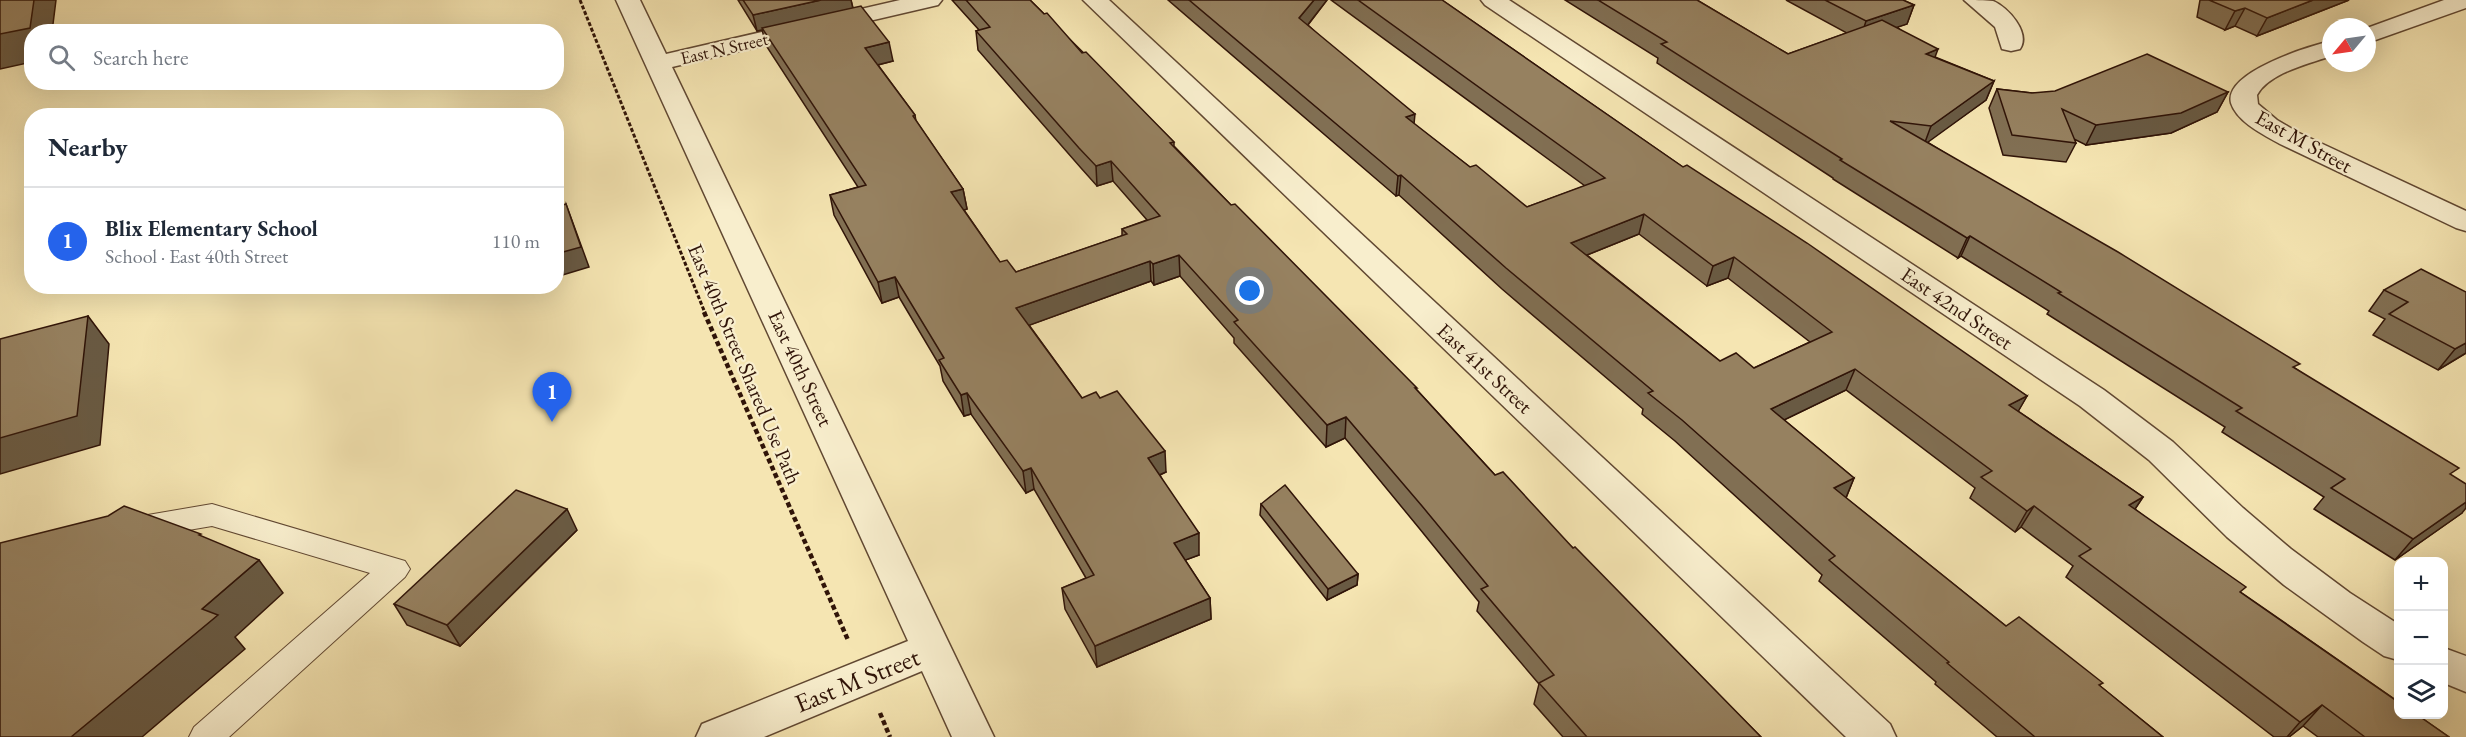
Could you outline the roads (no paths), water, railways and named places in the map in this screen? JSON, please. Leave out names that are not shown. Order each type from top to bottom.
[{"type":"street","name":"East 40th Street","points":[[628,0],[973,737]]},
{"type":"street","name":"East N Street","points":[[658,63],[930,0]]},
{"type":"street","name":"East 41st Street","points":[[1095,0],[1875,737]]},
{"type":"street","name":"East 42nd Street","points":[[1493,0],[2092,398],[2160,450],[2238,525],[2294,574],[2364,624],[2394,642]]},
{"type":"street","points":[[1977,0],[1996,14],[2007,26],[2012,36],[2011,44]]},
{"type":"street","points":[[2376,33],[2466,0]]},
{"type":"street","name":"East M Street","points":[[2322,51],[2270,71],[2257,79],[2244,93],[2247,109],[2267,124],[2304,145],[2466,222]]},
{"type":"street","name":"East M Street","points":[[717,737],[932,649]]},
{"type":"street","points":[[2448,667],[2466,675]]},
{"type":"lane","points":[[111,533],[212,515],[395,569],[206,737]]},
{"type":"place","name":"Blix Elementary School","points":[[552,422]]}]
